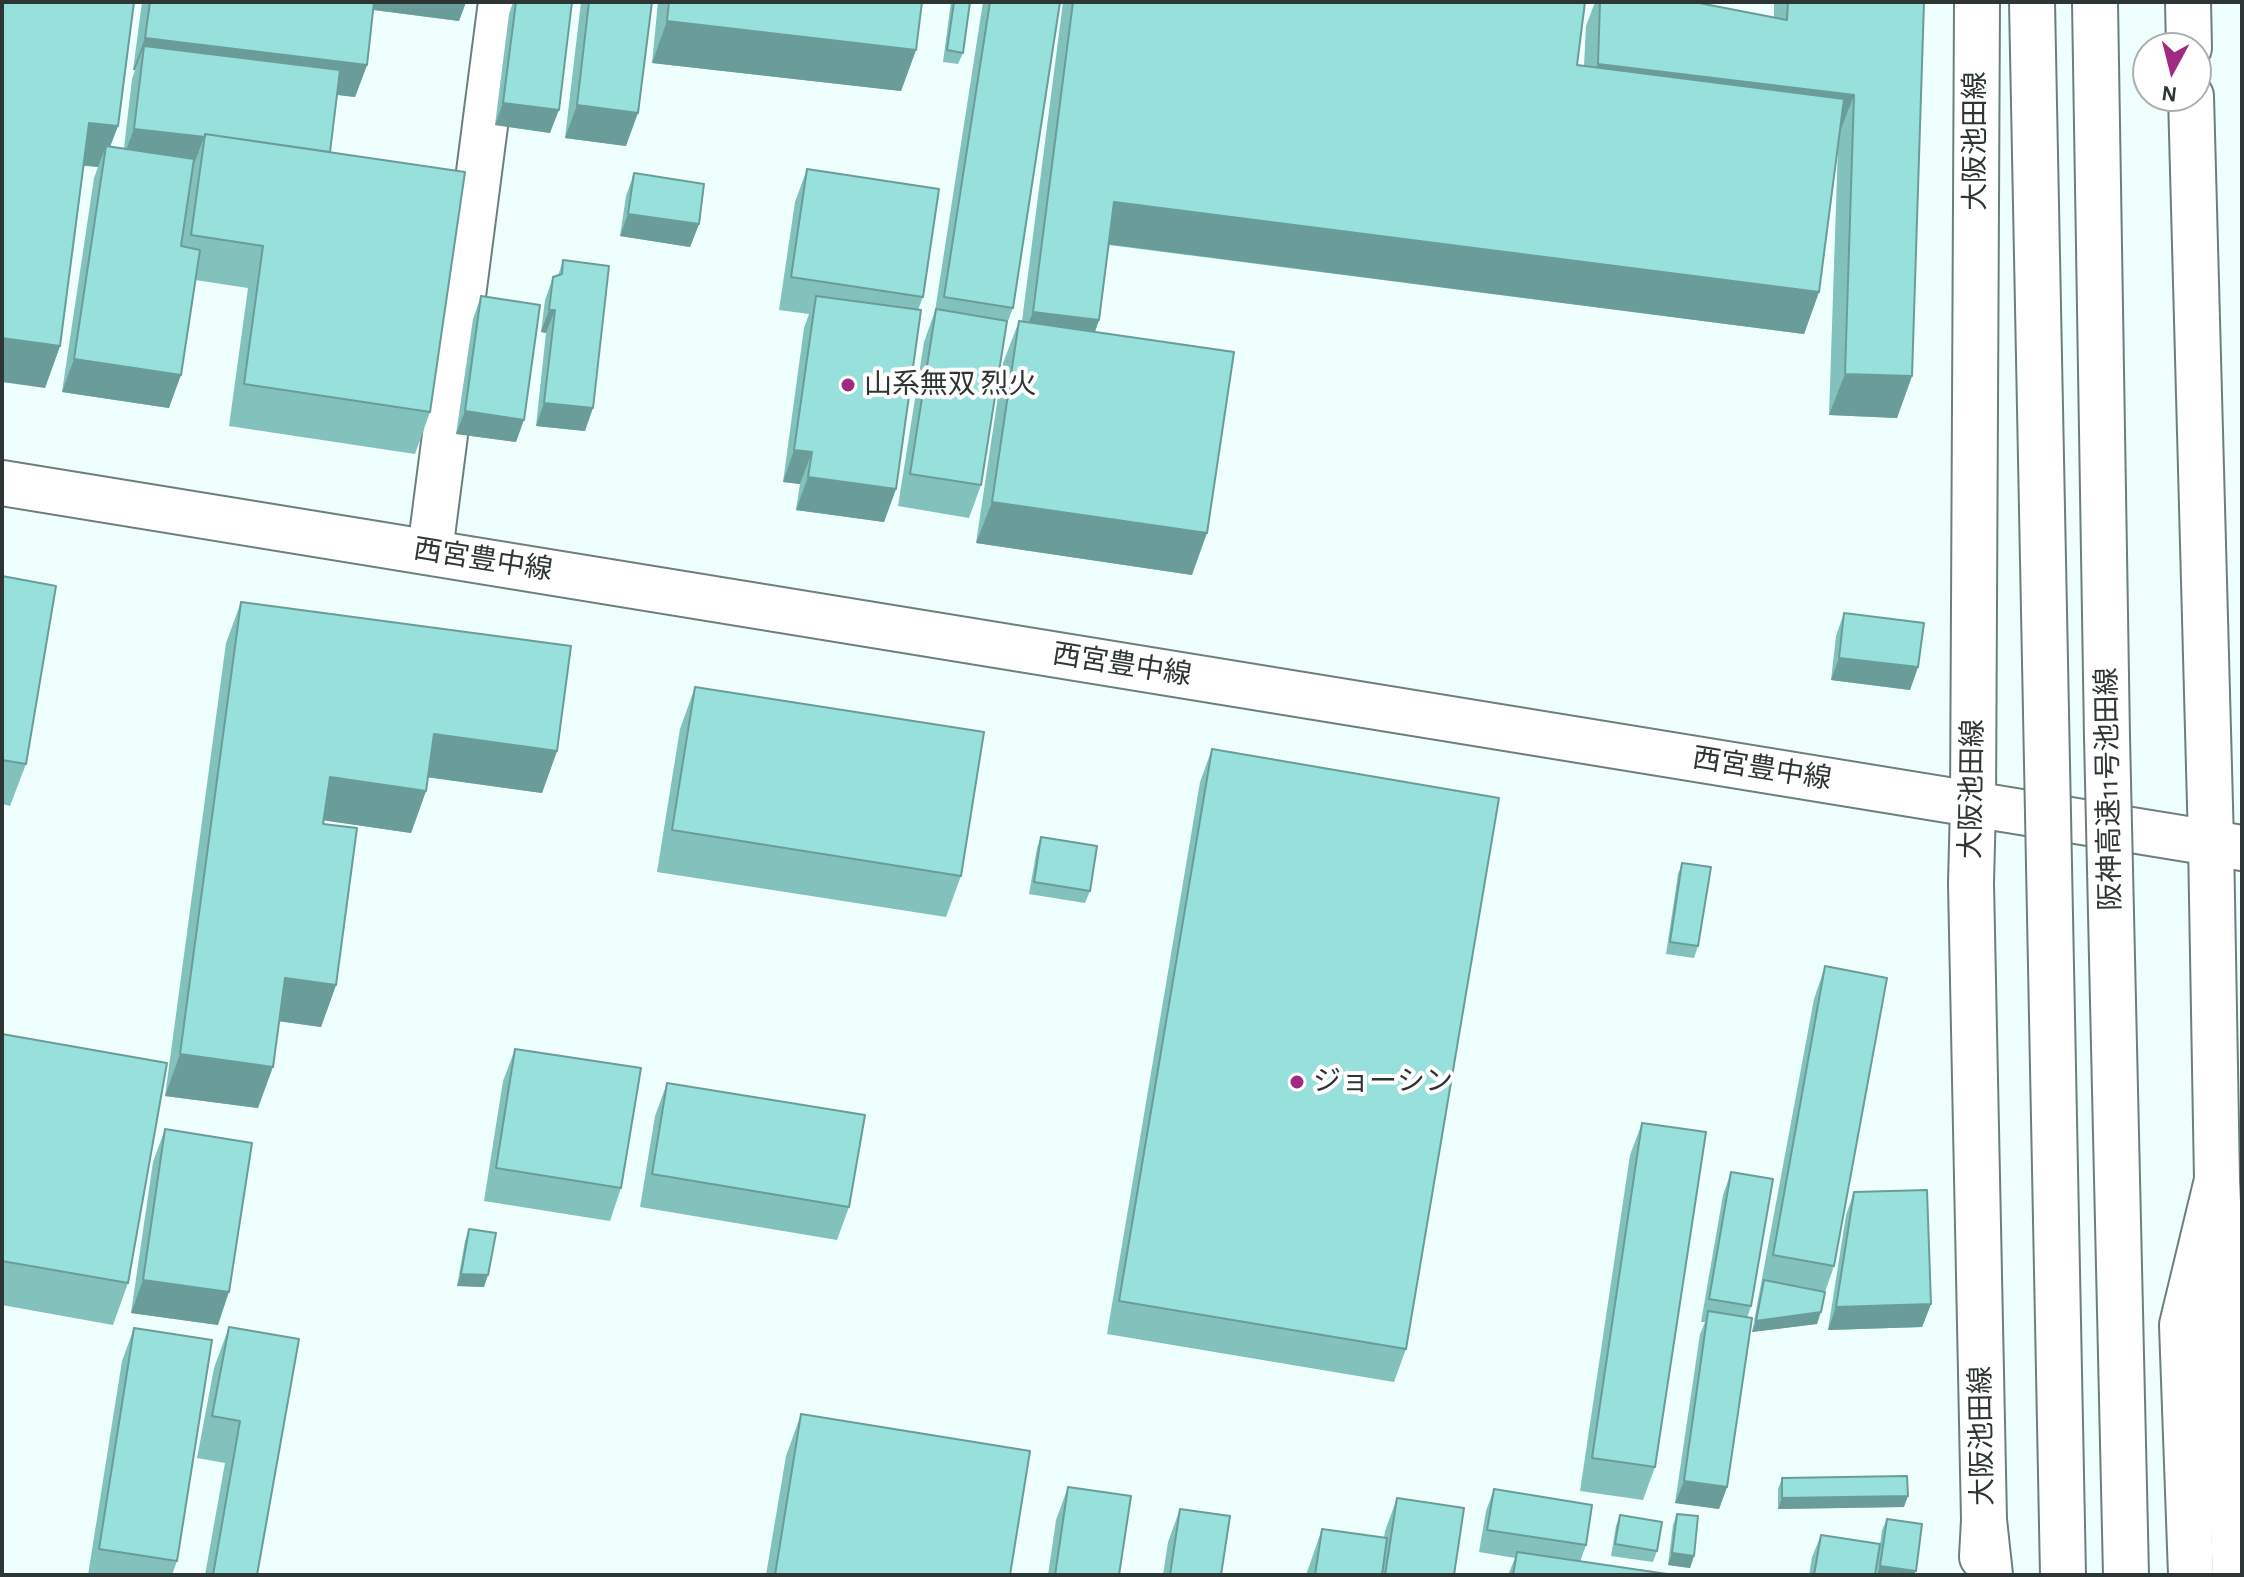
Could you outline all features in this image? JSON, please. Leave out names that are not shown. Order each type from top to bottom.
[{"type":"main road","points":[[430,551],[501,2]]},
{"type":"main road","name":"大阪池田線","points":[[1977,2],[1971,883],[1984,1520],[1981,1575]]},
{"type":"main road","points":[[2032,2],[2063,1575]]},
{"type":"main road","name":"阪神高速11号池田線","points":[[2095,2],[2107,752],[2126,1575]]},
{"type":"main road","points":[[2188,2],[2189,32]]},
{"type":"main road","points":[[2192,112],[2227,845],[2217,1180],[2235,1575]]},
{"type":"main road","name":"西宮豊中線","points":[[2,483],[2227,845]]},
{"type":"main road","points":[[2191,1575],[2182,1325],[2217,1180]]},
{"type":"main road","points":[[1984,1520],[1990,1575]]},
{"type":"building","points":[[2,2],[134,2],[118,126],[89,123],[60,346],[2,338]]},
{"type":"building","points":[[150,2],[374,2],[367,65],[145,38]]},
{"type":"building","points":[[516,2],[572,2],[559,110],[503,103]]},
{"type":"building","points":[[589,2],[652,2],[638,113],[577,105]]},
{"type":"building","points":[[669,2],[922,2],[916,50],[667,21]]},
{"type":"building","points":[[954,2],[970,2],[963,53],[947,50]]},
{"type":"building","points":[[990,2],[1060,2],[1013,308],[944,297]]},
{"type":"building","points":[[1073,2],[1585,2],[1577,65],[1844,99],[1819,292],[1114,202],[1099,320],[1033,312]]},
{"type":"building","points":[[1600,2],[1694,2],[1787,20],[1788,2],[1924,2],[1912,376],[1845,374],[1854,95],[1598,64]]},
{"type":"building","points":[[144,46],[340,70],[330,152],[205,134],[205,137],[134,129]]},
{"type":"building","points":[[205,134],[465,172],[430,412],[244,384],[263,246],[191,235]]},
{"type":"building","points":[[106,146],[194,159],[181,246],[200,250],[181,375],[74,359]]},
{"type":"building","points":[[807,169],[939,189],[923,297],[791,277]]},
{"type":"building","points":[[634,173],[704,184],[699,224],[628,214]]},
{"type":"building","points":[[563,260],[609,266],[593,408],[544,403],[555,310],[549,310],[553,277],[562,274]]},
{"type":"building","points":[[481,296],[540,305],[524,420],[465,411]]},
{"type":"building","points":[[816,296],[921,310],[896,489],[808,477],[812,452],[794,450]]},
{"type":"building","points":[[936,309],[1007,321],[981,485],[910,474]]},
{"type":"building","points":[[1019,321],[1234,352],[1207,533],[992,502]]},
{"type":"building","points":[[2,576],[56,586],[26,764],[2,760]]},
{"type":"building","points":[[241,602],[571,646],[557,751],[434,734],[426,791],[330,777],[323,824],[357,828],[336,985],[285,978],[273,1067],[180,1054]]},
{"type":"building","points":[[1844,613],[1924,623],[1918,667],[1839,658]]},
{"type":"building","points":[[695,687],[984,732],[961,876],[672,830]]},
{"type":"building","name":"ジョーシン","points":[[1212,749],[1499,798],[1406,1349],[1119,1301]]},
{"type":"building","points":[[1041,837],[1097,846],[1090,891],[1034,882]]},
{"type":"building","points":[[1682,863],[1711,867],[1698,946],[1670,942]]},
{"type":"building","points":[[1825,966],[1887,978],[1834,1266],[1773,1255]]},
{"type":"building","points":[[2,1034],[167,1063],[128,1283],[2,1261]]},
{"type":"building","points":[[515,1049],[641,1068],[621,1188],[496,1168]]},
{"type":"building","points":[[667,1083],[865,1115],[849,1207],[652,1174]]},
{"type":"building","points":[[1642,1123],[1706,1132],[1655,1467],[1592,1458]]},
{"type":"building","points":[[165,1129],[252,1143],[229,1292],[143,1280]]},
{"type":"building","points":[[1731,1172],[1773,1179],[1751,1306],[1709,1299]]},
{"type":"building","points":[[1927,1190],[1931,1304],[1836,1307],[1854,1192]]},
{"type":"building","points":[[469,1229],[496,1233],[488,1275],[461,1274]]},
{"type":"building","points":[[1764,1280],[1825,1292],[1821,1312],[1756,1321]]},
{"type":"building","points":[[1708,1311],[1752,1318],[1727,1487],[1684,1481]]},
{"type":"building","points":[[229,1327],[299,1339],[257,1575],[213,1575],[240,1421],[212,1416]]},
{"type":"building","points":[[134,1328],[212,1340],[177,1561],[99,1549]]},
{"type":"building","points":[[801,1414],[1030,1451],[1010,1575],[775,1575]]},
{"type":"building","points":[[1907,1476],[1908,1496],[1782,1498],[1782,1478]]},
{"type":"building","points":[[1068,1487],[1131,1496],[1119,1575],[1055,1575]]},
{"type":"building","points":[[1494,1489],[1592,1505],[1586,1545],[1487,1530]]},
{"type":"building","points":[[1397,1498],[1464,1508],[1454,1575],[1385,1575]]},
{"type":"building","points":[[1180,1509],[1230,1516],[1221,1575],[1170,1575]]},
{"type":"building","points":[[1677,1514],[1698,1516],[1694,1556],[1672,1553]]},
{"type":"building","points":[[1620,1515],[1662,1522],[1657,1551],[1615,1544]]},
{"type":"building","points":[[1887,1519],[1922,1524],[1916,1571],[1880,1566]]},
{"type":"building","points":[[1322,1529],[1387,1538],[1382,1575],[1315,1575]]},
{"type":"building","points":[[1821,1535],[1880,1544],[1875,1575],[1814,1575]]},
{"type":"building","points":[[1517,1552],[1674,1575],[1513,1575]]},
{"type":"place","name":"山系無双 烈火","points":[[848,385]]},
{"type":"place","name":"ジョーシン","points":[[1297,1082]]}]
